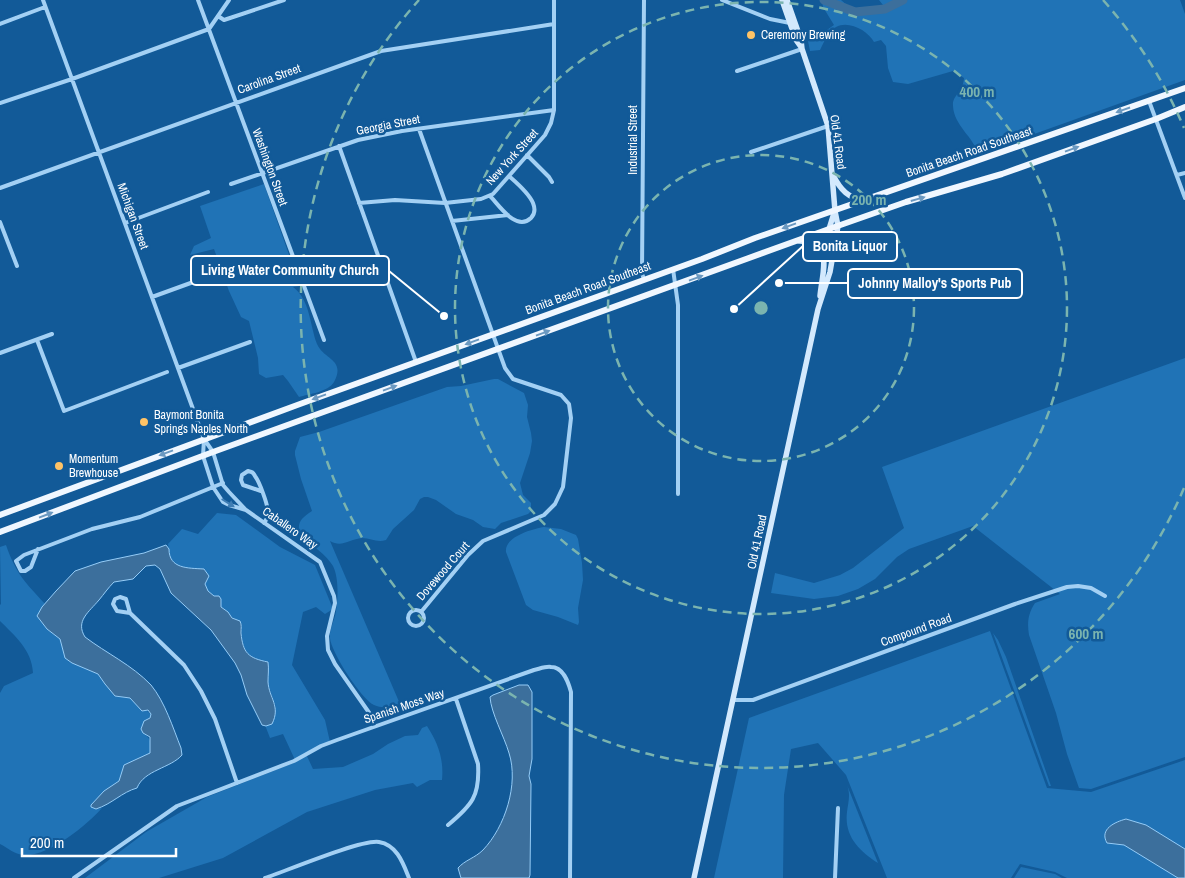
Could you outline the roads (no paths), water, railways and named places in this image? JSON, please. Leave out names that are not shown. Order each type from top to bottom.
[{"type":"main road","name":"Bonita Beach Road Southeast","points":[[0,515],[755,238],[1185,88]]},
{"type":"main road","points":[[0,532],[213,452],[829,229],[906,202],[1002,174],[1185,107]]},
{"type":"street","name":"Michigan Street","points":[[43,0],[204,439]]},
{"type":"street","name":"Washington Street","points":[[198,0],[324,340]]},
{"type":"street","points":[[0,103],[72,79],[208,29],[229,0]]},
{"type":"street","points":[[218,16],[224,20],[284,0]]},
{"type":"street","name":"New York Street","points":[[359,204],[395,200],[445,203],[481,199],[490,196],[549,129],[554,110],[554,0]]},
{"type":"street","name":"Industrial Street","points":[[644,0],[642,273],[644,280]]},
{"type":"street","points":[[722,0],[770,19],[790,23]]},
{"type":"street","name":"Old 41 Road","points":[[782,0],[796,40],[802,49]]},
{"type":"street","name":"Old 41 Road","points":[[694,878],[818,308],[830,272],[838,226],[828,126],[802,49],[801,40],[786,0]]},
{"type":"street","points":[[0,24],[45,7]]},
{"type":"street","name":"Carolina Street","points":[[0,188],[381,50],[554,24]]},
{"type":"street","points":[[737,71],[802,49]]},
{"type":"street","points":[[1150,101],[1185,198]]},
{"type":"street","name":"Georgia Street","points":[[231,184],[339,146],[379,135],[554,110]]},
{"type":"street","points":[[751,152],[828,126]]},
{"type":"street","name":"Dovewood Court","points":[[419,129],[504,368],[513,379],[561,395],[569,404],[571,418],[563,487],[555,504],[544,516],[483,541],[468,555],[421,612]]},
{"type":"street","points":[[339,146],[416,362]]},
{"type":"street","points":[[527,155],[552,182]]},
{"type":"street","points":[[1177,175],[1185,172]]},
{"type":"street","points":[[832,174],[839,185],[851,196],[863,199],[877,196]]},
{"type":"street","points":[[490,196],[516,221],[522,222],[531,218],[534,211],[532,200],[509,176]]},
{"type":"street","points":[[125,223],[208,192]]},
{"type":"street","name":"Old 41 Road","points":[[818,308],[829,229],[835,211]]},
{"type":"street","points":[[452,221],[508,215]]},
{"type":"street","points":[[0,222],[17,266]]},
{"type":"street","points":[[796,241],[812,242],[817,245],[825,260]]},
{"type":"street","points":[[152,297],[254,260]]},
{"type":"street","points":[[673,269],[676,285],[678,323],[678,494]]},
{"type":"street","points":[[0,353],[52,334]]},
{"type":"street","points":[[36,340],[64,411],[167,372]]},
{"type":"street","points":[[178,368],[250,342]]},
{"type":"street","name":"Caballero Way","points":[[204,439],[213,452],[223,483],[229,492],[246,510],[320,562],[335,603],[328,636],[328,650],[335,664],[370,714],[375,726]]},
{"type":"street","name":"Caballero Way","points":[[204,439],[203,456],[213,487],[223,502],[246,510]]},
{"type":"street","points":[[261,491],[244,485],[240,480],[242,475],[248,471],[255,475],[261,491],[269,514],[264,523]]},
{"type":"street","points":[[38,549],[29,570],[21,571],[16,561],[38,549],[92,529],[140,517],[223,483]]},
{"type":"street","name":"Compound Road","points":[[734,700],[753,700],[1015,604],[1067,587],[1091,588],[1105,596]]},
{"type":"street","points":[[130,613],[117,611],[113,604],[115,599],[120,597],[126,599],[130,613],[184,665],[201,691],[215,719],[237,783]]},
{"type":"street","points":[[416,610],[421,612],[424,619],[422,624],[414,627],[409,624],[407,619],[410,612],[416,610]]},
{"type":"street","name":"Spanish Moss Way","points":[[74,878],[177,806],[294,761],[321,746],[534,670],[552,666],[561,671],[568,681],[571,692],[570,878]]},
{"type":"street","points":[[448,825],[473,802],[479,771],[456,699]]},
{"type":"street","points":[[835,878],[838,808]]},
{"type":"street","points":[[265,878],[369,842],[378,842],[395,851],[402,860],[409,878]]},
{"type":"waterway","points":[[824,0],[855,12],[885,9],[903,0]]},
{"type":"place","name":"Ceremony Brewing","points":[[751,35]]},
{"type":"place","name":"Johnny Malloy's Sports Pub","points":[[779,283]]},
{"type":"place","name":"Bonita Liquor","points":[[734,309]]},
{"type":"place","name":"Living Water Community Church","points":[[444,316]]},
{"type":"place","name":"Baymont Bonita Springs Naples North","points":[[144,422]]},
{"type":"place","name":"Momentum Brewhouse","points":[[59,466]]}]
